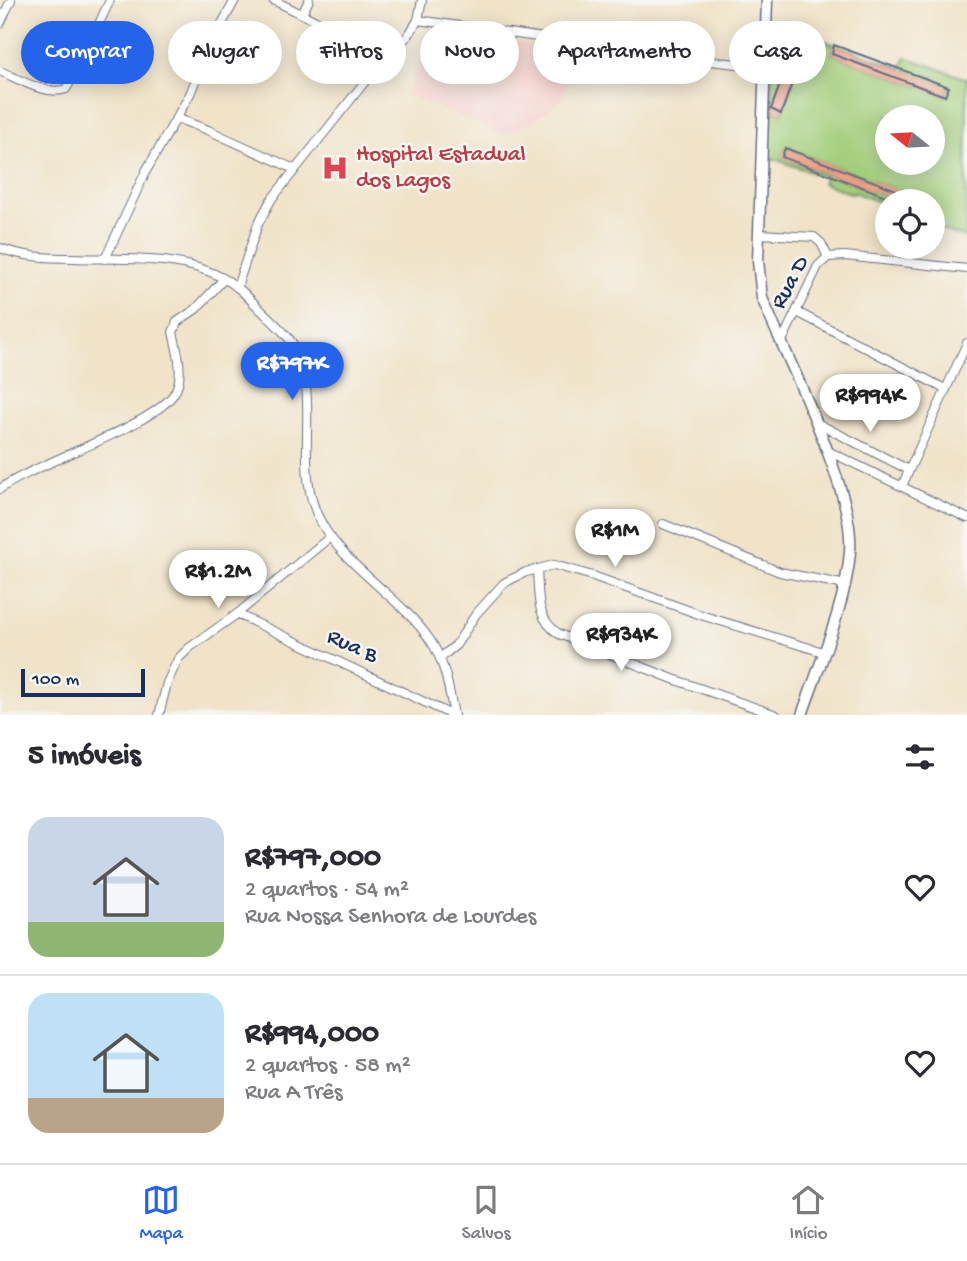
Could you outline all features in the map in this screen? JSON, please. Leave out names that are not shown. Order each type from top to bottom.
[{"type":"street","points":[[0,24],[11,0]]},
{"type":"street","points":[[0,71],[46,89],[57,92],[66,89],[110,0]]},
{"type":"street","points":[[105,259],[146,171],[190,94],[208,49],[234,0]]},
{"type":"street","points":[[273,0],[316,21]]},
{"type":"street","points":[[302,14],[309,0]]},
{"type":"street","points":[[406,38],[418,20],[422,0]]},
{"type":"street","points":[[766,21],[767,0]]},
{"type":"street","points":[[418,20],[729,63]]},
{"type":"street","points":[[237,287],[258,224],[271,200],[364,84]]},
{"type":"street","points":[[764,84],[759,287],[828,451],[844,504],[849,533],[846,585],[802,715]]},
{"type":"street","points":[[176,118],[294,169]]},
{"type":"street","points":[[760,233],[814,237],[821,243],[828,257]]},
{"type":"street","points":[[0,248],[28,255],[191,266],[237,287],[279,329],[299,356],[305,379],[307,455],[314,509],[330,537],[400,604],[430,639],[440,658],[453,715]]},
{"type":"street","name":"Rua D","points":[[782,341],[818,266],[828,257],[967,270]]},
{"type":"street","points":[[0,489],[51,460],[138,422],[167,403],[176,390],[180,367],[174,325],[195,309],[223,279]]},
{"type":"street","points":[[797,312],[945,389]]},
{"type":"street","points":[[902,486],[967,343]]},
{"type":"street","points":[[817,423],[909,470]]},
{"type":"street","points":[[828,451],[967,518]]},
{"type":"street","points":[[663,524],[780,572],[846,585]]},
{"type":"street","points":[[159,715],[167,683],[178,659],[330,537]]},
{"type":"street","points":[[440,658],[456,645],[476,614],[504,583],[526,572],[554,565],[704,616],[823,652]]},
{"type":"street","points":[[537,569],[542,617],[548,626],[559,634],[673,679],[776,715]]},
{"type":"street","name":"Rua B","points":[[237,614],[453,715]]},
{"type":"shaded area","points":[[519,42],[533,44],[533,84],[565,84],[563,99],[531,123],[502,135],[406,94],[420,60],[420,84],[519,84]]},
{"type":"green space","points":[[826,41],[901,68],[906,57],[967,79],[966,238],[945,231],[945,189],[894,189],[785,148],[783,157],[875,192],[875,200],[823,183],[825,177],[766,156],[771,84],[780,84],[771,110],[782,114],[792,84],[826,84]],"holes":[[[834,46],[949,87],[945,96],[832,54]]]},
{"type":"building","points":[[834,45],[949,87],[945,96],[832,54]]},
{"type":"building","points":[[780,84],[792,84],[781,114],[771,109]]},
{"type":"building","points":[[785,148],[894,189],[875,189],[875,192],[782,157]]},
{"type":"place","name":"Hospital Estadual dos Lagos","points":[[335,168]]}]
